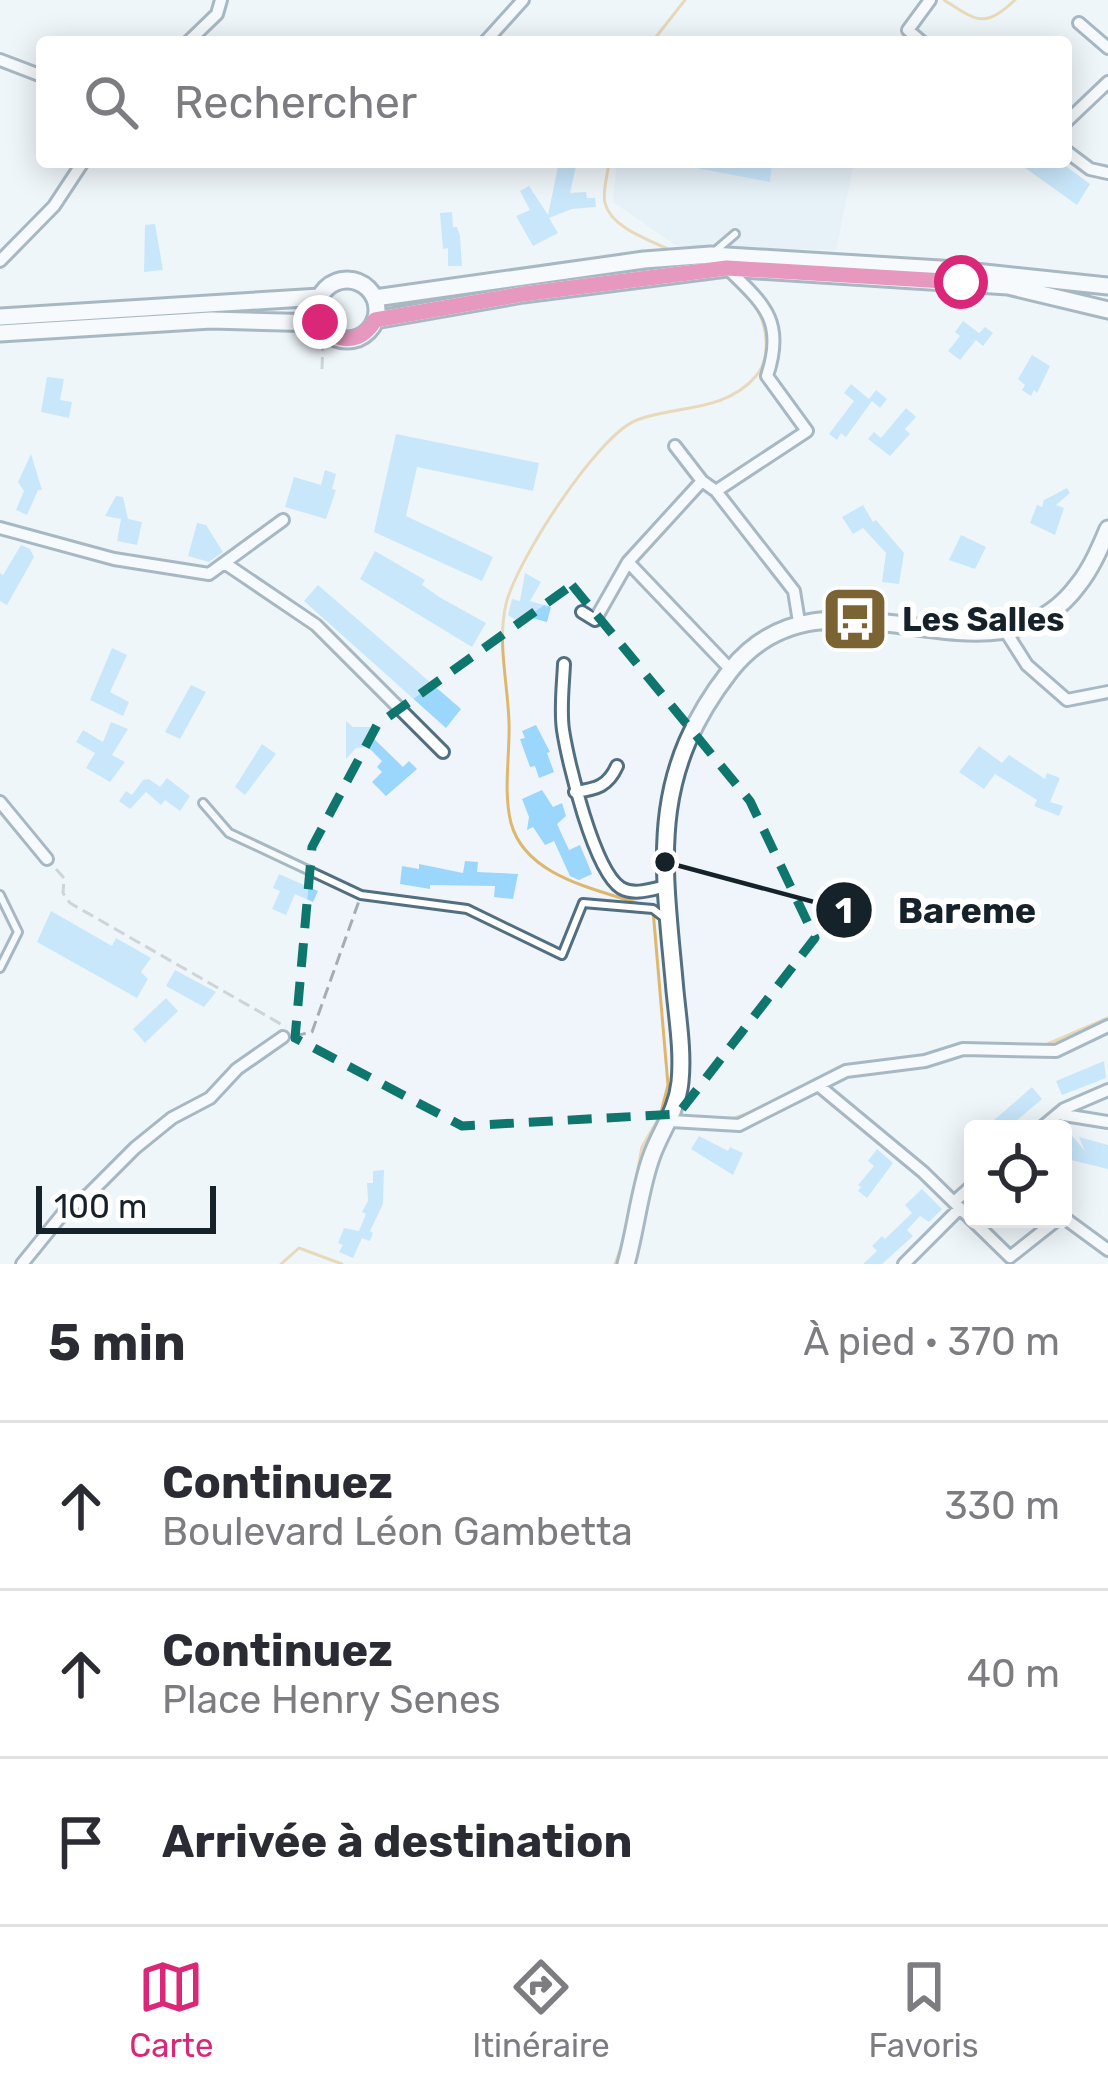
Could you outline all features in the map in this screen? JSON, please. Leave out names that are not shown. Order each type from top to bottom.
[{"type":"main road","points":[[374,298],[711,255],[957,269],[1108,286]]},
{"type":"main road","points":[[375,320],[727,268],[1008,286],[1108,310]]},
{"type":"main road","points":[[0,317],[320,297],[343,280],[362,284],[374,298],[375,320],[363,335],[344,340],[323,327],[211,320],[0,333]]},
{"type":"main road","points":[[320,297],[323,327]]},
{"type":"main road","points":[[626,1264],[651,1155],[671,1120],[680,1082],[666,808],[688,738],[731,670],[757,642],[799,622],[873,619],[953,632],[1006,632],[1041,619],[1078,586],[1108,529]]},
{"type":"street","points":[[194,36],[217,14],[221,0]]},
{"type":"street","points":[[491,36],[524,0]]},
{"type":"street","points":[[915,36],[908,30],[930,0]]},
{"type":"street","points":[[1079,23],[1108,48]]},
{"type":"street","points":[[0,60],[36,74]]},
{"type":"street","points":[[1072,116],[1108,82]]},
{"type":"street","points":[[1072,156],[1090,169],[1108,173]]},
{"type":"street","points":[[0,261],[54,206],[78,168]]},
{"type":"street","points":[[716,491],[807,431],[767,376],[776,351],[766,307],[727,268]]},
{"type":"street","points":[[675,446],[794,591],[799,622]]},
{"type":"street","points":[[582,612],[595,620],[628,562],[702,482]]},
{"type":"street","points":[[0,529],[114,559],[209,574],[283,520]]},
{"type":"street","points":[[628,562],[731,670]]},
{"type":"street","points":[[226,563],[316,625],[443,752]]},
{"type":"street","points":[[1006,632],[1027,665],[1067,700],[1108,692]]},
{"type":"street","points":[[564,664],[562,725],[575,792],[608,875],[622,889],[637,892],[667,886]]},
{"type":"street","points":[[575,792],[597,789],[610,781],[617,766]]},
{"type":"street","points":[[0,802],[47,859]]},
{"type":"street","points":[[671,1120],[739,1125],[860,1068],[925,1061],[963,1049],[1056,1051],[1108,1026]]},
{"type":"street","points":[[22,1264],[65,1211],[135,1148],[172,1118],[210,1098],[237,1069],[283,1037]]},
{"type":"street","points":[[818,1085],[964,1212]]},
{"type":"street","points":[[1051,1120],[1108,1090]]},
{"type":"street","points":[[1058,1114],[1108,1122]]},
{"type":"street","points":[[904,1264],[964,1196]]},
{"type":"street","points":[[1072,1226],[1108,1250]]},
{"type":"street","points":[[980,1228],[1010,1257],[1047,1228]]},
{"type":"lane","points":[[711,255],[735,234]]},
{"type":"lane","points":[[203,803],[229,833],[361,895],[467,909],[562,956],[583,904],[653,909],[669,921]]},
{"type":"lane","points":[[0,896],[18,932],[0,968]]},
{"type":"path","points":[[322,369],[323,327]]},
{"type":"path","points":[[47,859],[64,878],[63,893],[70,903],[287,1025],[283,1037],[312,1032],[361,895]]},
{"type":"highlighted area","points":[[572,585],[750,801],[815,938],[678,1114],[462,1126],[295,1038],[312,847],[377,725]]},
{"type":"shaded area","points":[[616,168],[853,168],[836,250],[677,246],[613,202]]},
{"type":"building","points":[[558,168],[576,168],[570,193],[586,192],[587,198],[595,198],[596,207],[549,218],[558,233],[533,246],[516,216],[530,210],[520,191],[529,186],[548,215]]},
{"type":"building","points":[[696,168],[771,168],[770,182]]},
{"type":"building","points":[[1025,168],[1068,168],[1090,184],[1077,205]]},
{"type":"building","points":[[452,212],[462,266],[448,266],[448,248],[443,249],[440,213]]},
{"type":"building","points":[[155,224],[163,270],[144,272],[145,225]]},
{"type":"building","points":[[963,321],[979,333],[985,327],[993,333],[983,346],[976,340],[960,360],[948,351],[960,336],[955,332]]},
{"type":"building","points":[[1032,355],[1050,366],[1031,396],[1018,379]]},
{"type":"building","points":[[47,377],[64,379],[60,400],[72,402],[69,418],[41,412]]},
{"type":"building","points":[[851,384],[869,399],[876,390],[887,399],[880,408],[872,401],[846,437],[841,433],[837,440],[829,434],[854,401],[844,393]]},
{"type":"building","points":[[906,408],[916,417],[905,429],[910,434],[890,456],[868,439],[874,432],[881,438]]},
{"type":"building","points":[[396,434],[539,463],[533,491],[417,467],[406,516],[493,557],[482,581],[374,532]]},
{"type":"building","points":[[31,454],[42,490],[27,515],[16,510],[24,491],[18,482]]},
{"type":"building","points":[[325,470],[336,474],[326,519],[285,507],[294,477],[321,485]]},
{"type":"building","points":[[1067,488],[1070,493],[1056,505],[1064,508],[1055,535],[1030,523],[1037,505],[1042,507],[1044,500]]},
{"type":"building","points":[[116,496],[123,497],[128,519],[142,522],[137,545],[117,541],[121,519],[105,516]]},
{"type":"building","points":[[863,505],[904,553],[899,584],[882,582],[886,553],[863,528],[853,534],[842,517]]},
{"type":"building","points":[[197,523],[206,525],[223,552],[209,562],[188,556]]},
{"type":"building","points":[[961,535],[986,547],[975,569],[949,560]]},
{"type":"building","points":[[21,545],[34,557],[7,605],[0,601],[0,573],[3,575]]},
{"type":"building","points":[[375,551],[486,623],[472,647],[360,579]]},
{"type":"building","points":[[525,573],[541,582],[530,601],[551,607],[547,622],[524,616],[517,621],[508,615],[512,599],[520,601]]},
{"type":"building","points":[[318,585],[461,709],[446,728],[304,601]]},
{"type":"building","points":[[112,648],[127,655],[110,692],[129,702],[123,716],[90,700]]},
{"type":"building","points":[[191,685],[206,692],[180,739],[165,732]]},
{"type":"building","points":[[346,721],[353,727],[370,727],[370,735],[403,767],[409,761],[417,769],[386,796],[372,782],[382,772],[377,767],[382,761],[368,747],[356,748],[346,759]]},
{"type":"building","points":[[111,722],[128,729],[112,755],[125,762],[110,782],[86,768],[95,753],[76,742],[83,730],[103,742]]},
{"type":"building","points":[[536,725],[554,772],[539,778],[520,739],[525,738],[522,731]]},
{"type":"building","points":[[262,744],[276,754],[245,795],[235,787]]},
{"type":"building","points":[[979,746],[1002,763],[1009,755],[1045,779],[1047,773],[1060,778],[1050,802],[1063,806],[1059,816],[1034,806],[1037,800],[995,774],[984,789],[959,772]]},
{"type":"building","points":[[167,778],[190,796],[180,811],[165,800],[161,805],[146,792],[130,809],[119,801],[126,791],[132,795],[143,780],[160,787]]},
{"type":"building","points":[[542,790],[553,807],[562,803],[566,816],[557,824],[569,850],[580,845],[592,874],[579,880],[570,876],[554,841],[545,845],[533,827],[527,830],[529,817],[522,799]]},
{"type":"building","points":[[465,861],[478,862],[477,872],[518,874],[513,899],[494,897],[495,886],[430,885],[430,889],[400,884],[402,866],[419,869],[419,864],[463,873]]},
{"type":"building","points":[[279,874],[318,891],[313,902],[295,894],[286,915],[272,909],[280,891],[273,888]]},
{"type":"building","points":[[51,911],[112,946],[116,938],[151,958],[141,972],[148,979],[137,998],[37,942]]},
{"type":"building","points":[[175,970],[216,992],[204,1007],[166,986]]},
{"type":"building","points":[[166,998],[178,1011],[145,1043],[133,1029]]},
{"type":"building","points":[[1104,1061],[1106,1078],[1062,1095],[1056,1081]]},
{"type":"building","points":[[1032,1087],[1042,1099],[1017,1120],[994,1120]]},
{"type":"building","points":[[699,1136],[743,1153],[733,1175],[691,1149]]},
{"type":"building","points":[[1072,1136],[1085,1151],[1079,1137],[1108,1145],[1108,1169],[1072,1160]]},
{"type":"building","points":[[877,1149],[893,1163],[867,1198],[858,1185],[874,1166],[868,1161]]},
{"type":"building","points":[[384,1170],[383,1204],[370,1241],[362,1238],[353,1258],[339,1252],[344,1228],[359,1231],[373,1171]]},
{"type":"building","points":[[922,1189],[942,1209],[929,1222],[920,1216],[907,1230],[913,1236],[882,1264],[863,1264],[877,1251],[872,1246],[912,1213],[905,1205]]},
{"type":"waterway","points":[[657,36],[685,0]]},
{"type":"waterway","points":[[944,0],[980,19],[995,15],[1015,0]]},
{"type":"waterway","points":[[608,168],[604,194],[609,212],[632,232],[670,250]]},
{"type":"waterway","points":[[646,906],[566,879],[532,857],[519,842],[507,799],[506,604],[525,560],[560,502],[620,430],[651,415],[730,396],[756,376],[766,342],[756,307]]},
{"type":"waterway","points":[[615,1264],[642,1147],[660,1116],[668,1085],[653,910]]},
{"type":"waterway","points":[[972,1044],[1043,1046],[1108,1018]]},
{"type":"waterway","points":[[860,1064],[880,1061]]},
{"type":"waterway","points":[[728,1120],[753,1112]]},
{"type":"waterway","points":[[281,1264],[299,1248],[342,1264]]},
{"type":"place","name":"Les Salles","points":[[855,619]]},
{"type":"place","name":"Bareme","points":[[665,862]]},
{"type":"route","points":[[320,322],[334,337],[354,339],[375,320],[523,294],[727,268],[961,282]]}]
